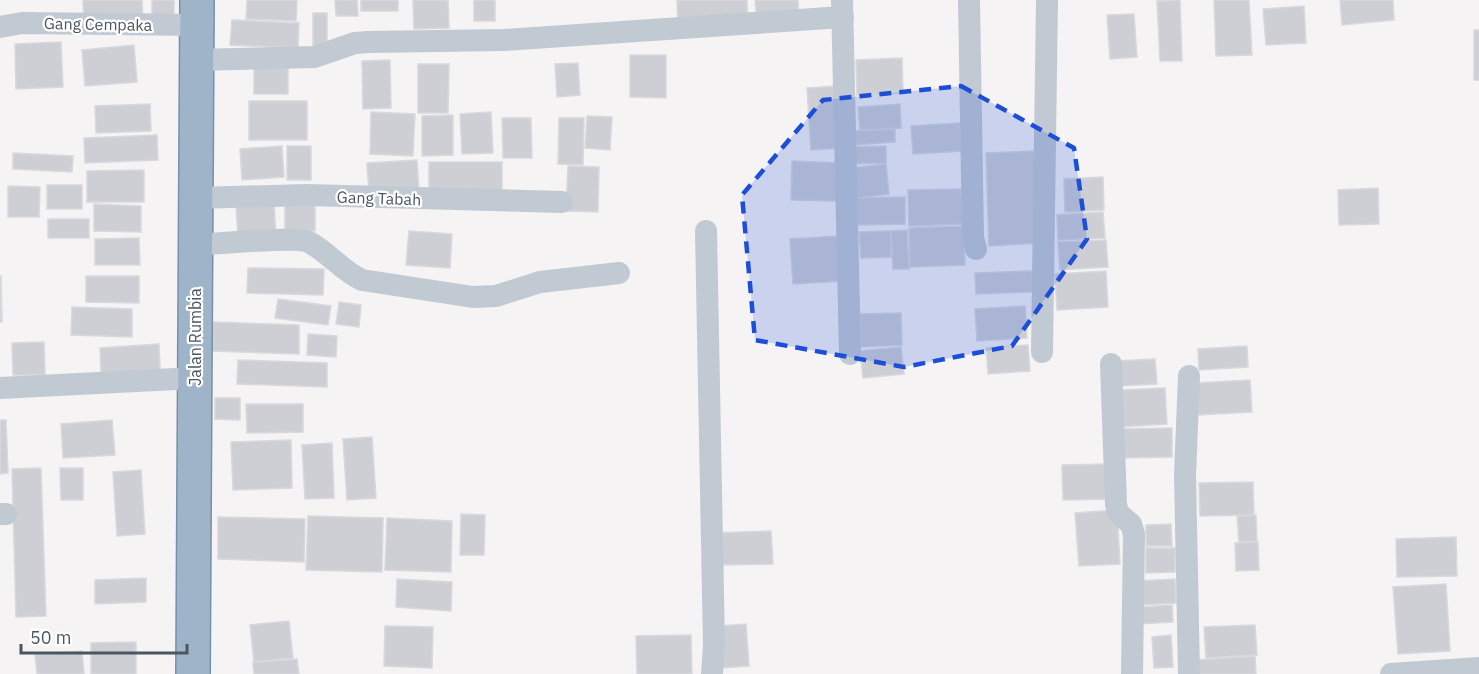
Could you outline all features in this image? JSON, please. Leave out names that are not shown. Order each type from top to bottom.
[{"type":"highway","name":"Jalan Rumbia","points":[[193,674],[197,12]]},
{"type":"street","points":[[969,0],[973,238],[976,249]]},
{"type":"street","points":[[1042,352],[1047,0]]},
{"type":"street","points":[[198,60],[314,57],[355,43],[504,40],[843,9],[850,354]]},
{"type":"street","name":"Gang Cempaka","points":[[0,27],[22,23],[197,12]]},
{"type":"street","name":"Gang Tabah","points":[[195,198],[307,195],[562,201]]},
{"type":"street","points":[[706,231],[714,646],[712,674]]},
{"type":"street","points":[[195,245],[303,240],[330,256],[350,274],[362,280],[473,297],[496,296],[540,282],[620,273]]},
{"type":"street","points":[[1111,364],[1116,504],[1118,513],[1131,524],[1134,534],[1132,674]]},
{"type":"street","points":[[1189,376],[1185,475],[1189,674]]},
{"type":"street","points":[[0,388],[195,378]]},
{"type":"street","points":[[1391,674],[1469,670]]},
{"type":"highlighted area","points":[[961,86],[1074,148],[1087,239],[1012,346],[904,367],[755,340],[742,195],[823,100]]},
{"type":"building","points":[[83,0],[142,0],[143,20],[84,22]]},
{"type":"building","points":[[152,0],[174,0],[174,18],[152,19]]},
{"type":"building","points":[[247,0],[297,0],[296,21],[246,19]]},
{"type":"building","points":[[335,0],[357,0],[358,16],[336,16]]},
{"type":"building","points":[[361,0],[398,0],[398,11],[361,11]]},
{"type":"building","points":[[413,0],[448,0],[449,28],[414,29]]},
{"type":"building","points":[[474,0],[495,0],[495,21],[474,21]]},
{"type":"building","points":[[677,0],[747,0],[748,24],[678,25]]},
{"type":"building","points":[[755,0],[798,0],[799,18],[757,21]]},
{"type":"building","points":[[1180,0],[1182,61],[1160,61],[1157,1]]},
{"type":"building","points":[[1214,0],[1249,0],[1252,55],[1216,56]]},
{"type":"building","points":[[1340,0],[1393,0],[1394,20],[1342,25]]},
{"type":"building","points":[[1304,6],[1306,43],[1266,45],[1263,9]]},
{"type":"building","points":[[313,13],[327,13],[327,46],[313,45]]},
{"type":"building","points":[[1134,14],[1137,57],[1110,59],[1107,15]]},
{"type":"building","points":[[232,20],[299,23],[298,48],[230,45]]},
{"type":"building","points":[[1474,30],[1479,30],[1479,80],[1474,80]]},
{"type":"building","points":[[61,42],[63,87],[16,89],[15,44]]},
{"type":"building","points":[[134,45],[137,82],[85,86],[82,50]]},
{"type":"building","points":[[630,55],[666,55],[666,98],[630,97]]},
{"type":"building","points":[[902,58],[903,93],[857,95],[856,60]]},
{"type":"building","points":[[288,60],[288,94],[254,94],[254,61]]},
{"type":"building","points":[[390,60],[391,108],[363,109],[362,61]]},
{"type":"building","points":[[578,63],[580,95],[557,97],[555,64]]},
{"type":"building","points":[[418,64],[449,64],[448,113],[418,113]]},
{"type":"building","points":[[837,86],[841,148],[811,150],[807,88]]},
{"type":"building","points":[[249,101],[307,101],[307,140],[249,140]]},
{"type":"building","points":[[150,104],[151,131],[96,133],[95,106]]},
{"type":"building","points":[[900,104],[901,128],[860,130],[858,107]]},
{"type":"building","points":[[371,112],[415,114],[413,156],[370,154]]},
{"type":"building","points":[[491,112],[493,153],[462,154],[460,114]]},
{"type":"building","points":[[453,115],[453,155],[422,156],[422,116]]},
{"type":"building","points":[[587,116],[612,117],[610,150],[585,148]]},
{"type":"building","points":[[502,118],[531,118],[532,158],[503,158]]},
{"type":"building","points":[[559,118],[584,118],[583,165],[558,164]]},
{"type":"building","points":[[960,123],[962,151],[913,154],[911,126]]},
{"type":"building","points":[[895,129],[895,142],[853,145],[852,131]]},
{"type":"building","points":[[157,135],[158,160],[85,163],[84,138]]},
{"type":"building","points":[[282,146],[284,177],[242,180],[240,149]]},
{"type":"building","points":[[287,146],[311,146],[311,180],[287,180]]},
{"type":"building","points":[[886,146],[886,163],[850,164],[850,147]]},
{"type":"building","points":[[1036,151],[1040,243],[989,246],[986,153]]},
{"type":"building","points":[[13,153],[73,156],[72,172],[13,169]]},
{"type":"building","points":[[417,160],[419,193],[369,195],[367,163]]},
{"type":"building","points":[[792,161],[839,163],[838,201],[791,200]]},
{"type":"building","points":[[429,162],[502,162],[502,195],[429,194]]},
{"type":"building","points":[[886,164],[889,194],[855,198],[852,168]]},
{"type":"building","points":[[568,166],[599,167],[598,212],[566,211]]},
{"type":"building","points":[[144,170],[144,202],[87,202],[87,171]]},
{"type":"building","points":[[1103,177],[1104,210],[1065,212],[1064,179]]},
{"type":"building","points":[[47,185],[82,185],[82,209],[47,209]]},
{"type":"building","points":[[8,186],[40,187],[39,217],[8,217]]},
{"type":"building","points":[[1378,188],[1379,224],[1339,225],[1338,190]]},
{"type":"building","points":[[961,189],[963,224],[909,226],[908,190]]},
{"type":"building","points":[[905,197],[905,224],[855,225],[855,198]]},
{"type":"building","points":[[274,203],[276,238],[238,239],[236,205]]},
{"type":"building","points":[[285,203],[315,203],[315,231],[285,230]]},
{"type":"building","points":[[94,204],[141,206],[141,232],[94,231]]},
{"type":"building","points":[[1103,212],[1105,238],[1058,240],[1057,215]]},
{"type":"building","points":[[48,219],[89,219],[89,238],[48,238]]},
{"type":"building","points":[[964,226],[965,265],[910,267],[909,228]]},
{"type":"building","points":[[907,230],[909,269],[893,269],[891,231]]},
{"type":"building","points":[[409,231],[452,234],[450,268],[406,265]]},
{"type":"building","points":[[890,231],[891,257],[861,258],[859,232]]},
{"type":"building","points":[[840,236],[842,281],[793,284],[790,239]]},
{"type":"building","points":[[139,238],[140,265],[95,265],[95,239]]},
{"type":"building","points":[[1106,240],[1108,267],[1060,270],[1058,242]]},
{"type":"building","points":[[248,268],[324,269],[323,295],[247,293]]},
{"type":"building","points":[[1032,271],[1033,292],[976,294],[975,273]]},
{"type":"building","points":[[1106,271],[1108,307],[1057,310],[1055,274]]},
{"type":"building","points":[[1,276],[2,322],[0,322]]},
{"type":"building","points":[[86,276],[139,276],[139,303],[86,302]]},
{"type":"building","points":[[278,299],[331,306],[328,325],[275,318]]},
{"type":"building","points":[[339,302],[361,305],[359,327],[336,324]]},
{"type":"building","points":[[1025,306],[1027,338],[977,341],[975,309]]},
{"type":"building","points":[[72,307],[132,309],[132,337],[71,335]]},
{"type":"building","points":[[901,313],[902,345],[861,347],[860,314]]},
{"type":"building","points":[[213,322],[299,325],[299,354],[212,351]]},
{"type":"building","points":[[308,334],[337,336],[336,357],[307,355]]},
{"type":"building","points":[[44,342],[45,375],[13,375],[12,343]]},
{"type":"building","points":[[159,344],[160,370],[101,374],[100,348]]},
{"type":"building","points":[[1028,345],[1030,371],[988,374],[986,348]]},
{"type":"building","points":[[1247,346],[1248,367],[1199,370],[1198,349]]},
{"type":"building","points":[[901,347],[904,374],[863,378],[860,351]]},
{"type":"building","points":[[1155,359],[1157,384],[1119,386],[1117,361]]},
{"type":"building","points":[[238,360],[327,363],[327,387],[237,384]]},
{"type":"building","points":[[1250,380],[1252,412],[1198,415],[1196,383]]},
{"type":"building","points":[[1165,388],[1167,424],[1121,427],[1119,390]]},
{"type":"building","points":[[215,398],[240,398],[240,420],[215,419]]},
{"type":"building","points":[[246,404],[303,404],[303,432],[247,433]]},
{"type":"building","points":[[0,420],[6,420],[8,473],[0,474]]},
{"type":"building","points":[[112,420],[115,455],[63,458],[61,424]]},
{"type":"building","points":[[1172,428],[1172,457],[1121,458],[1120,429]]},
{"type":"building","points":[[372,437],[376,498],[347,500],[343,439]]},
{"type":"building","points":[[291,440],[292,488],[233,490],[231,442]]},
{"type":"building","points":[[332,443],[334,498],[305,499],[302,445]]},
{"type":"building","points":[[1115,464],[1116,499],[1063,500],[1062,465]]},
{"type":"building","points":[[41,468],[46,616],[16,617],[12,469]]},
{"type":"building","points":[[60,468],[83,468],[83,500],[61,500]]},
{"type":"building","points":[[141,470],[145,534],[117,536],[113,472]]},
{"type":"building","points":[[1253,482],[1254,515],[1200,516],[1199,483]]},
{"type":"building","points":[[1117,510],[1120,564],[1079,566],[1075,513]]},
{"type":"building","points":[[461,514],[485,515],[484,555],[460,555]]},
{"type":"building","points":[[1256,515],[1257,541],[1239,542],[1237,516]]},
{"type":"building","points":[[308,516],[383,518],[382,572],[306,570]]},
{"type":"building","points":[[218,517],[305,519],[304,562],[218,559]]},
{"type":"building","points":[[387,518],[452,521],[451,572],[385,570]]},
{"type":"building","points":[[1171,524],[1172,546],[1146,546],[1146,525]]},
{"type":"building","points":[[771,531],[773,564],[715,565],[714,533]]},
{"type":"building","points":[[1456,537],[1457,576],[1397,577],[1396,539]]},
{"type":"building","points":[[1258,542],[1259,570],[1236,571],[1235,543]]},
{"type":"building","points":[[1146,548],[1175,548],[1175,572],[1146,573]]},
{"type":"building","points":[[146,578],[146,602],[95,604],[95,580]]},
{"type":"building","points":[[397,579],[452,582],[451,611],[396,607]]},
{"type":"building","points":[[1175,579],[1176,603],[1139,605],[1137,581]]},
{"type":"building","points":[[1446,584],[1450,651],[1398,654],[1393,587]]},
{"type":"building","points":[[1172,605],[1173,622],[1138,624],[1138,607]]},
{"type":"building","points":[[289,621],[293,658],[254,662],[250,625]]},
{"type":"building","points":[[746,624],[749,666],[722,668],[719,626]]},
{"type":"building","points":[[1255,625],[1257,655],[1206,658],[1204,627]]},
{"type":"building","points":[[385,626],[433,627],[432,668],[384,666]]},
{"type":"building","points":[[691,635],[692,674],[637,674],[636,636]]},
{"type":"building","points":[[1171,635],[1173,667],[1154,668],[1152,637]]},
{"type":"building","points":[[136,642],[136,674],[91,674],[91,643]]},
{"type":"building","points":[[82,651],[84,674],[37,674],[35,655]]},
{"type":"building","points":[[1255,656],[1256,674],[1195,674],[1194,660]]},
{"type":"building","points":[[297,659],[299,674],[254,674],[253,662]]}]
